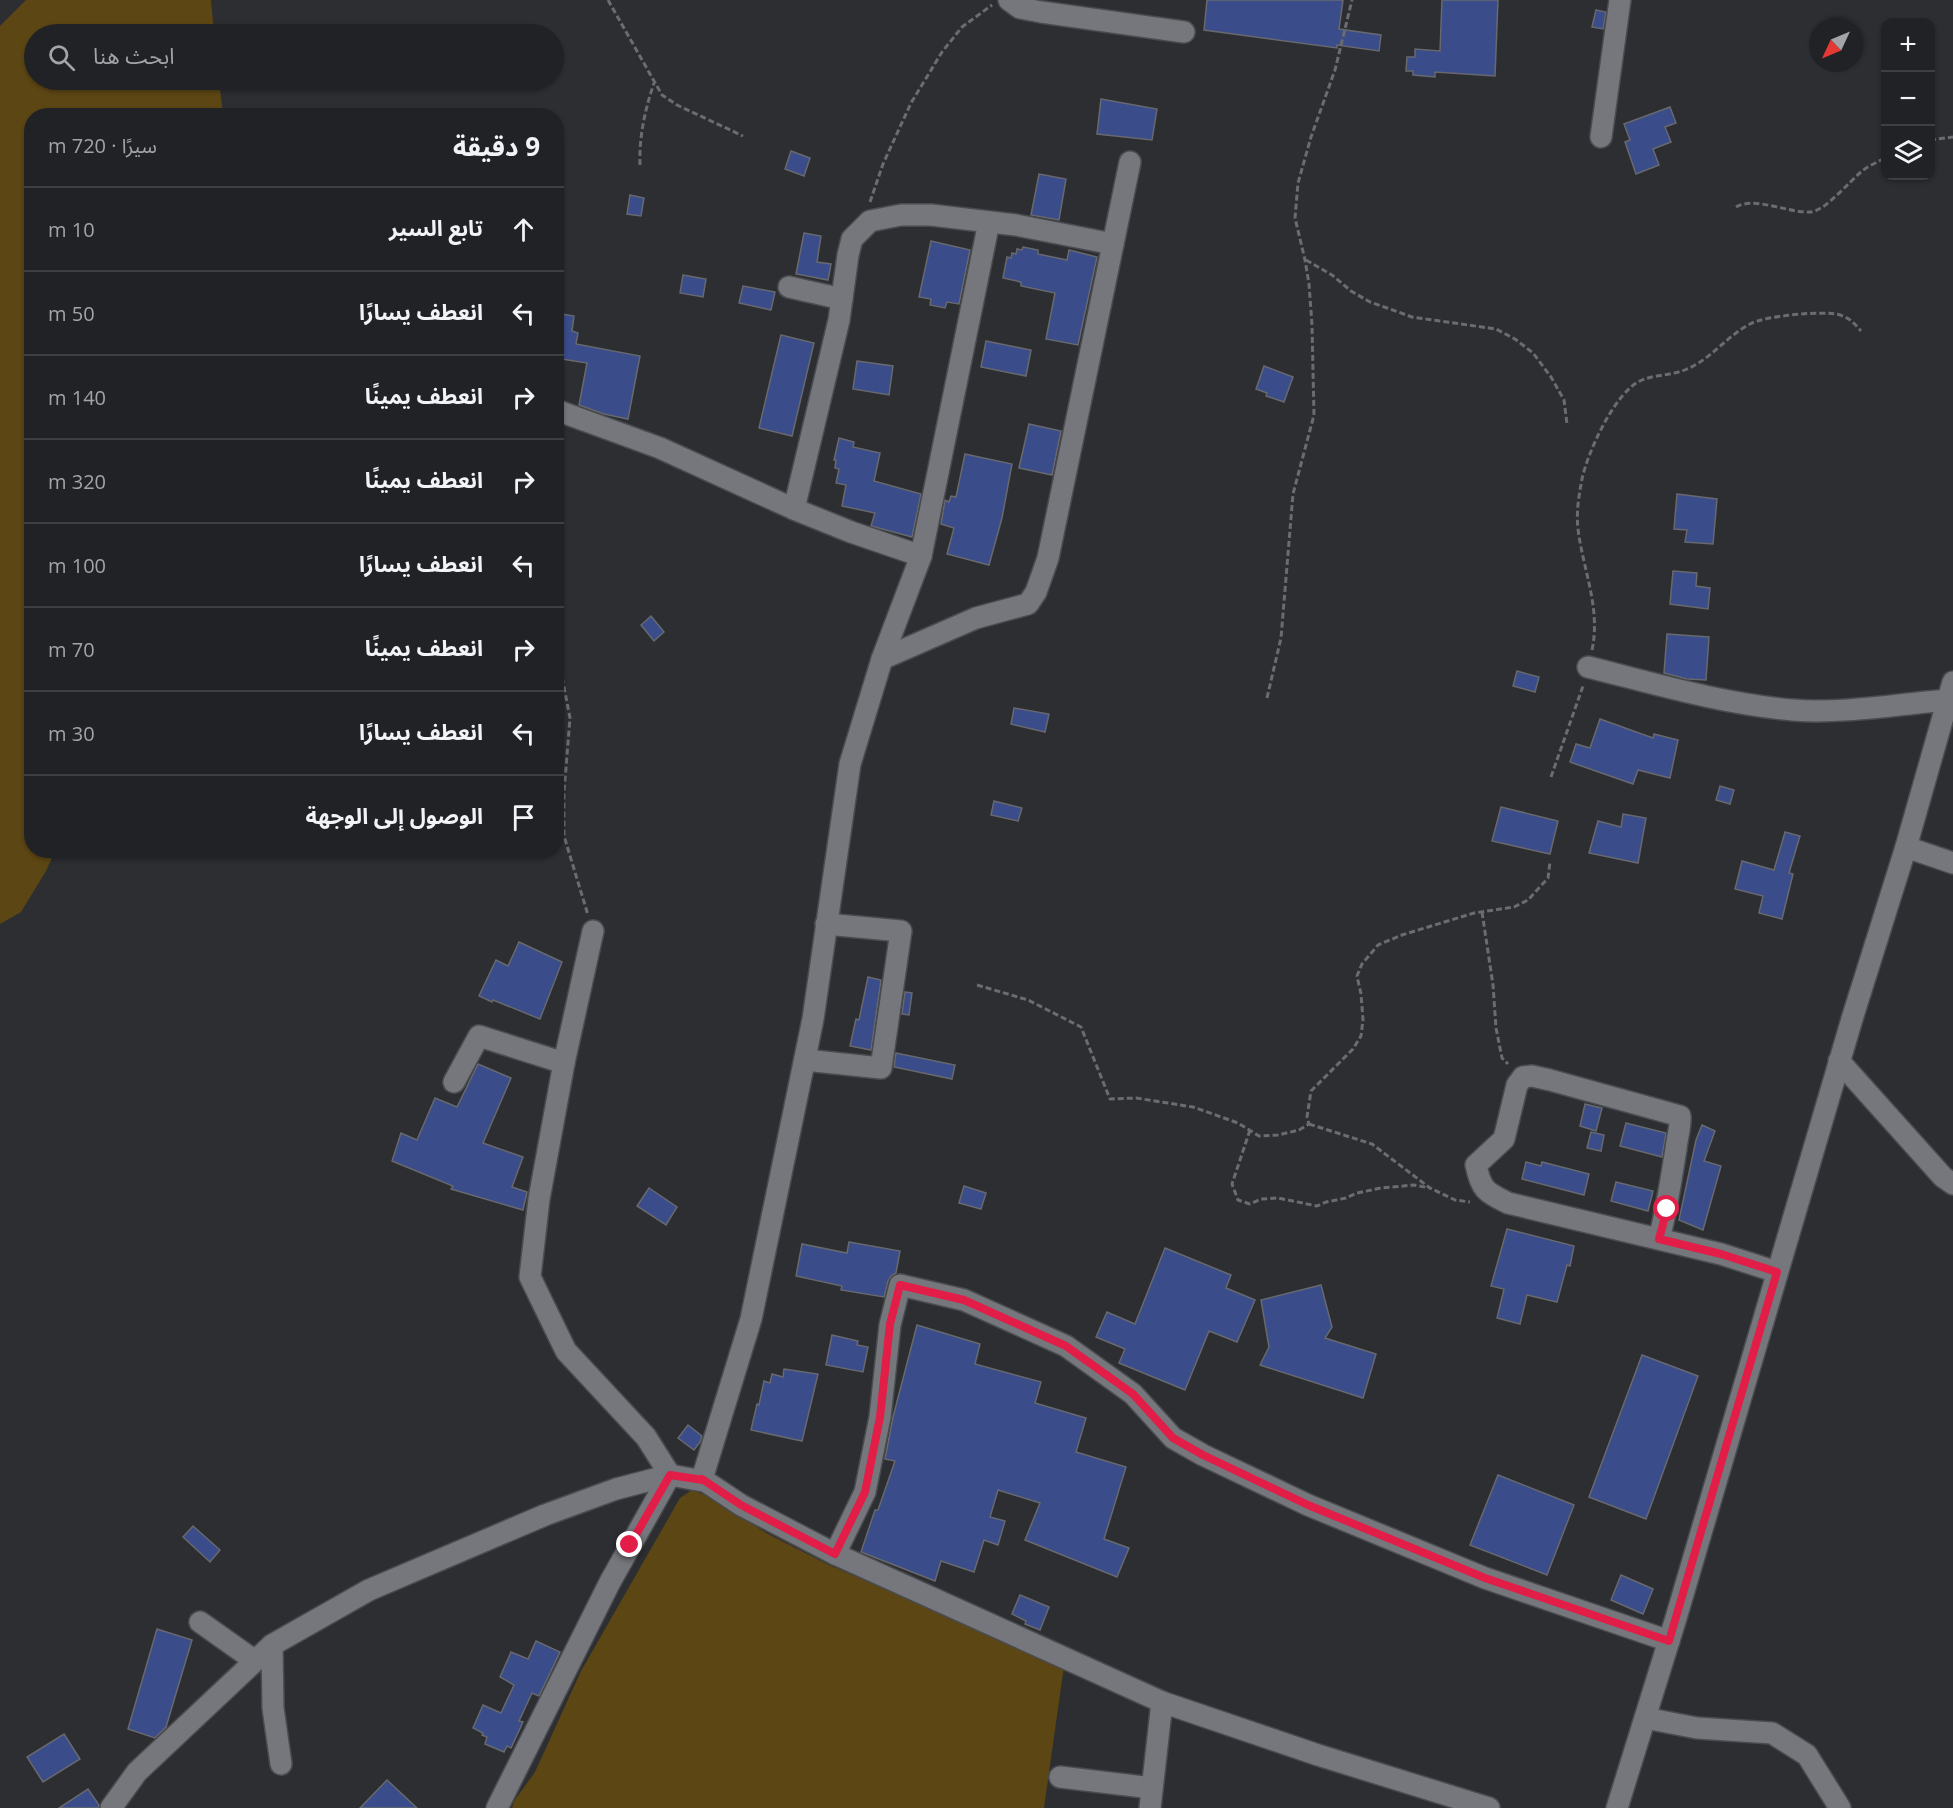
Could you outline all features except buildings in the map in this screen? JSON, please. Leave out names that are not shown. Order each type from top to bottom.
[{"type":"street","points":[[1009,0],[1020,8],[1041,12],[1184,32]]},
{"type":"street","points":[[1601,137],[1620,0]]},
{"type":"street","points":[[882,659],[976,618],[1028,604],[1036,592],[1048,558],[1130,162]]},
{"type":"street","points":[[794,509],[839,320],[852,239],[870,221],[901,215],[931,215],[1016,225],[1113,244]]},
{"type":"street","points":[[702,1479],[751,1319],[805,1060],[850,764],[882,659],[921,556],[989,222]]},
{"type":"street","points":[[789,287],[842,299]]},
{"type":"street","points":[[564,413],[660,448],[794,509],[851,532],[921,556]]},
{"type":"street","points":[[1588,667],[1735,703],[1796,710],[1842,709],[1950,691],[1947,726],[1906,847],[1839,1061],[1669,1641],[1617,1808]]},
{"type":"street","points":[[1906,847],[1953,864]]},
{"type":"street","points":[[805,1060],[881,1068],[901,931],[826,924]]},
{"type":"street","points":[[592,931],[564,1063],[539,1199],[530,1277],[566,1351],[646,1437],[670,1475]]},
{"type":"street","points":[[454,1082],[479,1036],[564,1063]]},
{"type":"street","points":[[1839,1061],[1942,1177],[1953,1184]]},
{"type":"street","points":[[1659,1239],[1667,1209],[1677,1138],[1681,1125],[1680,1116],[1550,1080],[1532,1076],[1523,1077],[1516,1084],[1504,1139],[1476,1165],[1480,1182],[1490,1194],[1508,1203],[1721,1254],[1777,1272]]},
{"type":"street","points":[[835,1554],[865,1492],[880,1417],[890,1324],[900,1285],[964,1300],[1066,1346],[1133,1394],[1173,1438],[1203,1455],[1308,1505],[1485,1578],[1669,1641]]},
{"type":"street","points":[[496,1808],[610,1582],[670,1475]]},
{"type":"street","points":[[111,1808],[137,1772],[272,1645],[369,1590],[464,1549],[545,1515],[670,1475],[702,1479],[741,1505],[835,1554],[1162,1702],[1318,1755],[1489,1808]]},
{"type":"street","points":[[200,1622],[255,1661]]},
{"type":"street","points":[[272,1645],[273,1708],[281,1764]]},
{"type":"street","points":[[1060,1777],[1151,1798],[1162,1702]]},
{"type":"street","points":[[1645,1718],[1696,1728],[1772,1733],[1807,1755],[1840,1808]]},
{"type":"path","points":[[608,0],[662,95],[677,105],[743,135]]},
{"type":"path","points":[[856,234],[883,164],[911,103],[942,52],[962,27],[998,0]]},
{"type":"path","points":[[1267,698],[1281,638],[1293,494],[1314,415],[1312,325],[1305,260],[1295,218],[1298,183],[1311,137],[1335,70],[1352,0]]},
{"type":"path","points":[[640,165],[639,144],[645,111],[654,83]]},
{"type":"path","points":[[1935,139],[1953,137]]},
{"type":"path","points":[[1736,207],[1749,203],[1816,211],[1826,205],[1864,170],[1881,161]]},
{"type":"path","points":[[1305,260],[1332,275],[1351,291],[1370,302],[1412,317],[1496,329],[1515,339],[1533,353],[1551,377],[1564,400],[1567,424]]},
{"type":"path","points":[[1551,777],[1588,667],[1596,624],[1577,511],[1586,464],[1619,399],[1637,382],[1685,370],[1739,331],[1762,318],[1838,314],[1850,318],[1862,331]]},
{"type":"path","points":[[564,687],[570,718],[564,792],[564,836],[592,931]]},
{"type":"path","points":[[1309,1124],[1307,1117],[1311,1091],[1353,1049],[1361,1036],[1363,1011],[1357,976],[1362,964],[1378,945],[1402,935],[1482,912],[1514,907],[1528,900],[1548,878],[1550,862]]},
{"type":"path","points":[[1482,912],[1491,964],[1496,1028],[1502,1058],[1523,1077]]},
{"type":"path","points":[[977,985],[1028,1000],[1081,1027],[1110,1099],[1136,1098],[1193,1107],[1238,1122],[1259,1136],[1278,1135],[1299,1130],[1309,1124],[1372,1144],[1430,1188],[1455,1200],[1471,1202],[1490,1194]]},
{"type":"path","points":[[1250,1130],[1232,1184],[1238,1200],[1250,1204],[1261,1199],[1278,1198],[1317,1206],[1357,1193],[1382,1188],[1413,1185],[1430,1188]]},
{"type":"shaded area","points":[[26,0],[211,0],[213,24],[24,24],[24,90],[220,90],[222,108],[24,108],[24,858],[52,858],[21,912],[0,924],[0,26]]},
{"type":"shaded area","points":[[692,1490],[708,1496],[768,1534],[829,1565],[1064,1666],[1044,1808],[512,1808],[514,1801],[535,1772],[581,1671],[680,1498]]},
{"type":"route","points":[[630,1545],[670,1475],[702,1479],[741,1505],[835,1554],[865,1492],[880,1417],[890,1324],[900,1285],[964,1300],[1066,1346],[1133,1394],[1173,1438],[1203,1455],[1308,1505],[1485,1578],[1669,1641],[1777,1272],[1721,1254],[1659,1239],[1667,1209]]}]
